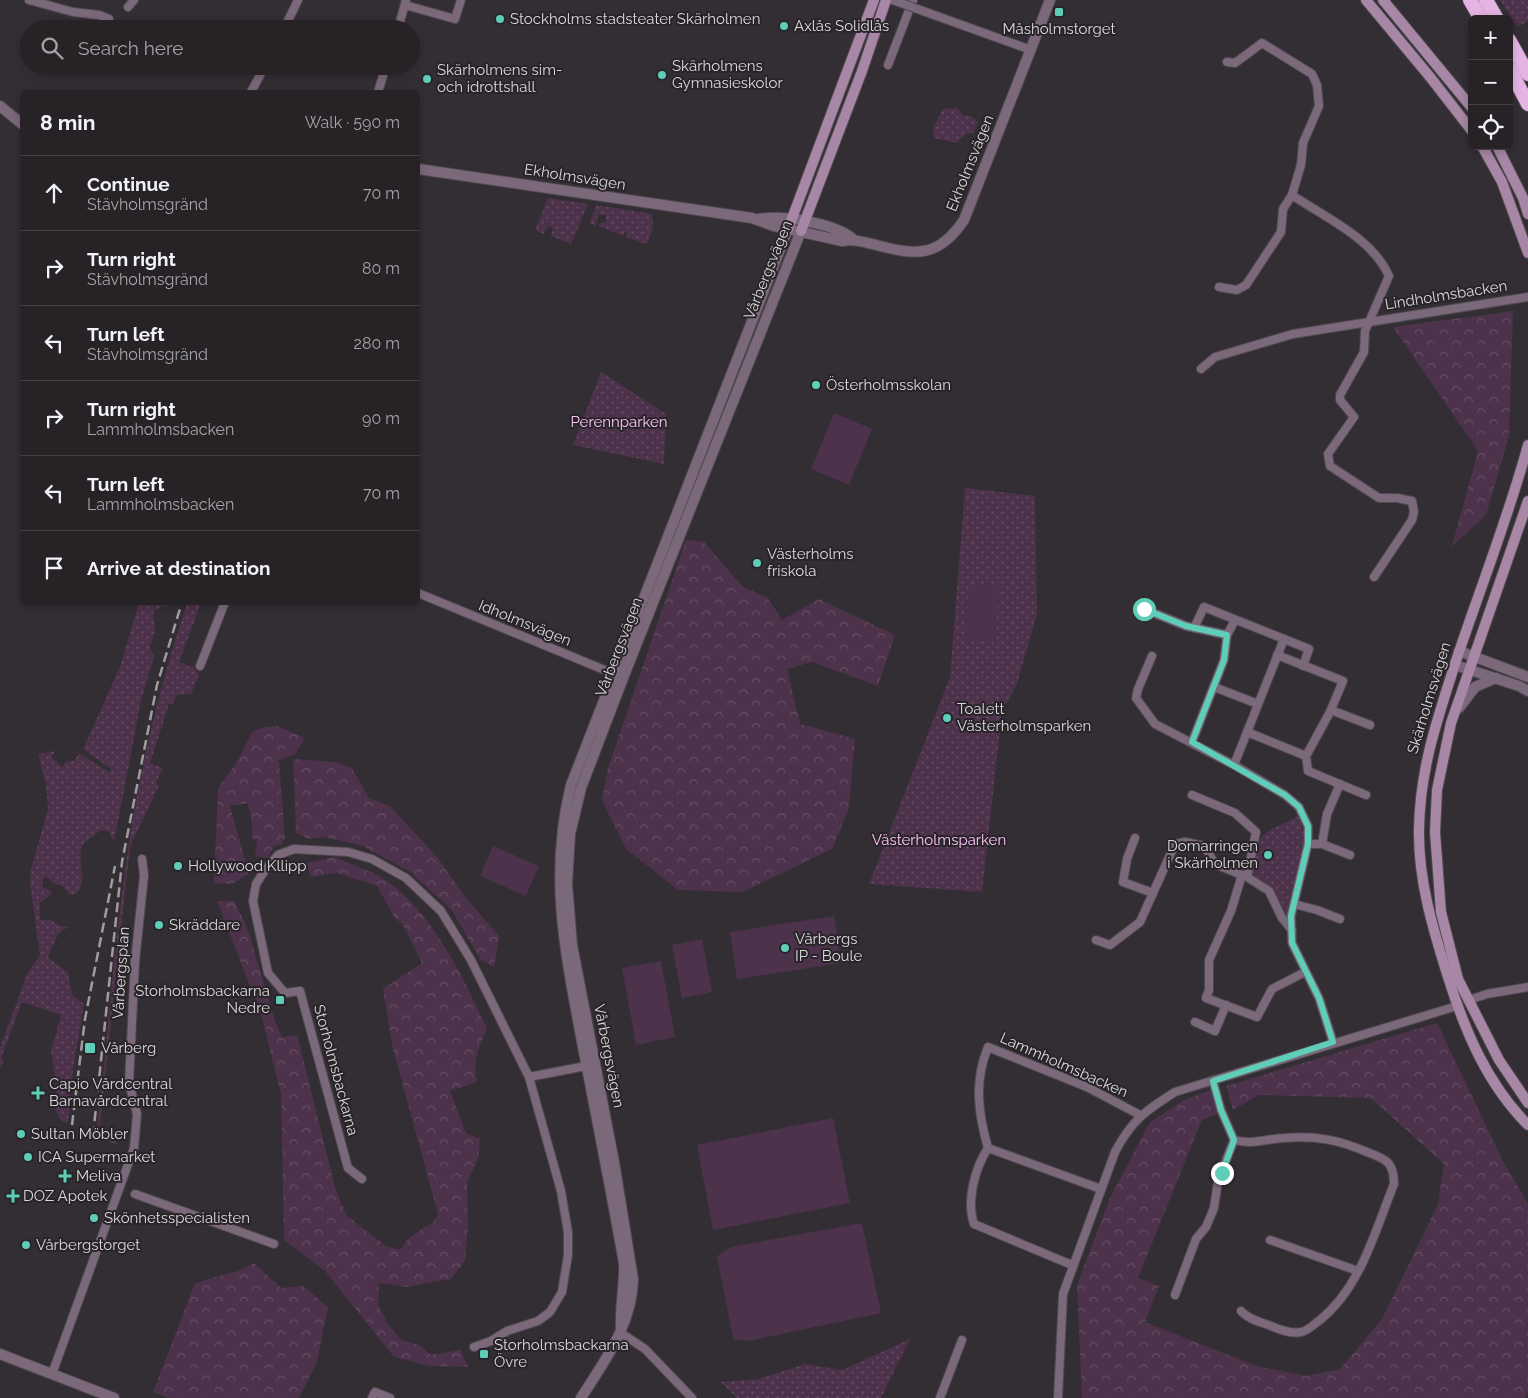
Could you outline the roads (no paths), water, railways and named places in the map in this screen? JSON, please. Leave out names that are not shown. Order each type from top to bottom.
[{"type":"highway","points":[[1470,0],[1479,15]]},
{"type":"highway","points":[[1486,0],[1495,15]]},
{"type":"highway","points":[[1513,45],[1528,63]]},
{"type":"highway","points":[[1513,46],[1528,74]]},
{"type":"highway","points":[[1513,76],[1528,104]]},
{"type":"main road","name":"Vårbergsvägen","points":[[790,224],[874,0]]},
{"type":"main road","name":"Vårbergsvägen","points":[[802,226],[830,156],[886,0]]},
{"type":"main road","points":[[1366,0],[1468,126]]},
{"type":"main road","points":[[1383,0],[1470,105]]},
{"type":"main road","points":[[1484,150],[1502,182],[1528,253]]},
{"type":"main road","points":[[1499,150],[1519,190],[1528,214]]},
{"type":"main road","name":"Skärholmsvägen","points":[[1528,444],[1428,748],[1422,781],[1419,831],[1425,893],[1430,919],[1464,1027],[1493,1080],[1528,1125]]},
{"type":"main road","name":"Skärholmsvägen","points":[[1528,501],[1451,723],[1437,790],[1435,856],[1446,939],[1458,979],[1498,1060],[1528,1103]]},
{"type":"main road","points":[[1457,1006],[1469,1000]]},
{"type":"street","points":[[30,0],[73,12],[99,14],[109,19]]},
{"type":"street","points":[[128,7],[134,0]]},
{"type":"street","points":[[288,20],[298,0]]},
{"type":"street","points":[[400,20],[405,3],[455,19],[461,0]]},
{"type":"street","points":[[892,0],[1031,50]]},
{"type":"street","points":[[888,65],[913,0]]},
{"type":"street","name":"Ekholmsvägen","points":[[420,169],[758,219],[770,217],[802,226],[842,241],[853,239],[909,253],[924,253],[939,247],[954,236],[964,220],[1050,0]]},
{"type":"street","points":[[1219,287],[1237,290],[1251,280],[1281,232],[1283,209],[1292,195],[1302,165],[1303,143],[1320,106],[1317,85],[1312,74],[1262,43],[1235,63],[1227,62]]},
{"type":"street","points":[[252,90],[260,75]]},
{"type":"street","points":[[379,90],[383,75]]},
{"type":"street","points":[[0,106],[20,122]]},
{"type":"street","name":"Lindholmsbacken","points":[[1292,195],[1366,244],[1383,263],[1389,276],[1365,331],[1364,352],[1340,395],[1340,400],[1354,416],[1328,454],[1330,466],[1379,498],[1397,498],[1412,501],[1414,512],[1412,520],[1374,577]]},
{"type":"street","name":"Vårbergsvägen","points":[[618,676],[790,224]]},
{"type":"street","name":"Vårbergsvägen","points":[[581,1398],[621,1334],[632,1297],[631,1261],[565,946],[559,883],[559,858],[566,808],[571,785],[618,676],[802,226]]},
{"type":"street","name":"Lindholmsbacken","points":[[1200,369],[1215,357],[1293,334],[1528,296]]},
{"type":"street","name":"Idholmsvägen","points":[[420,595],[618,676]]},
{"type":"street","points":[[200,666],[224,605]]},
{"type":"street","points":[[1194,628],[1204,607],[1310,649],[1303,666]]},
{"type":"street","points":[[1144,609],[1194,628],[1227,635]]},
{"type":"street","points":[[1192,742],[1224,660],[1227,635],[1235,620]]},
{"type":"street","points":[[1234,765],[1284,639]]},
{"type":"street","points":[[1459,652],[1528,677]]},
{"type":"street","points":[[1152,656],[1138,688],[1136,698],[1156,724],[1234,765],[1285,795],[1299,807],[1308,826],[1308,844],[1291,916],[1292,943],[1319,998],[1333,1042]]},
{"type":"street","points":[[1277,656],[1343,681],[1331,710],[1306,756],[1308,771],[1366,795]]},
{"type":"street","points":[[1455,665],[1496,678],[1528,691]]},
{"type":"street","points":[[1451,723],[1468,693],[1484,682],[1496,678]]},
{"type":"street","points":[[1214,686],[1258,704]]},
{"type":"street","points":[[1331,710],[1370,725]]},
{"type":"street","points":[[1247,732],[1306,756]]},
{"type":"street","points":[[1322,844],[1327,814],[1340,784]]},
{"type":"street","points":[[1192,794],[1235,813],[1256,832],[1245,876],[1209,960],[1209,990],[1206,998],[1257,1017],[1272,989],[1305,972]]},
{"type":"street","points":[[1135,838],[1127,859],[1123,882],[1153,893]]},
{"type":"street","points":[[1096,940],[1110,946],[1140,922],[1175,844],[1185,842],[1204,846],[1215,864],[1245,876],[1269,891],[1282,918],[1292,930]]},
{"type":"street","points":[[1308,844],[1322,844],[1350,855]]},
{"type":"street","name":"Storholmsbackarna","points":[[362,1179],[348,1168],[300,991],[285,993],[268,973],[253,901],[256,884],[278,854],[294,849],[348,852],[372,859],[406,878],[442,911],[458,935],[529,1077],[566,1211],[568,1256],[562,1292],[550,1312],[538,1321],[506,1331],[491,1341],[474,1347]]},
{"type":"street","name":"Vårbergsplan","points":[[52,1374],[134,1148],[137,1114],[129,1083],[135,962],[144,875],[142,859]]},
{"type":"street","points":[[1294,904],[1340,919]]},
{"type":"street","points":[[1469,1000],[1487,994],[1528,986]]},
{"type":"street","points":[[1195,1022],[1215,1031],[1226,1005]]},
{"type":"street","name":"Lammholmsbacken","points":[[1058,1398],[1063,1294],[1072,1265],[1115,1152],[1125,1134],[1140,1115],[1175,1092],[1333,1042],[1457,1006]]},
{"type":"street","name":"Lammholmsbacken","points":[[988,1148],[979,1117],[978,1093],[982,1062],[988,1047],[1087,1087],[1140,1115]]},
{"type":"street","points":[[529,1077],[591,1065]]},
{"type":"street","points":[[1175,1295],[1196,1239],[1206,1227],[1214,1208],[1218,1181],[1234,1140],[1221,1110],[1213,1081]]},
{"type":"street","points":[[1234,1140],[1253,1143],[1292,1137],[1329,1138],[1378,1156],[1388,1162],[1394,1170],[1394,1184],[1358,1271],[1348,1291],[1334,1309],[1307,1330],[1300,1333],[1283,1331],[1246,1316],[1241,1312]]},
{"type":"street","points":[[1072,1265],[974,1224],[972,1217],[975,1175],[988,1148],[1101,1189]]},
{"type":"street","points":[[135,1194],[274,1244]]},
{"type":"street","points":[[1270,1240],[1358,1271]]},
{"type":"street","points":[[621,1334],[645,1349],[692,1398]]},
{"type":"street","points":[[940,1398],[962,1340]]},
{"type":"street","points":[[0,1354],[114,1398]]},
{"type":"street","points":[[372,1398],[374,1392],[390,1398]]},
{"type":"railway","points":[[93,1136],[122,862],[157,685],[181,605]]},
{"type":"railway","points":[[72,1125],[85,1019],[115,866]]},
{"type":"place","name":"Måsholmstorget","points":[[1059,12]]},
{"type":"place","name":"Stockholms stadsteater Skärholmen","points":[[500,19]]},
{"type":"place","name":"Axlås Solidlås","points":[[784,26]]},
{"type":"place","name":"Skärholmens Gymnasieskolor","points":[[662,75]]},
{"type":"place","name":"Skärholmens sim- och idrottshall","points":[[427,79]]},
{"type":"place","name":"Österholmsskolan","points":[[816,385]]},
{"type":"place","name":"Västerholms friskola","points":[[757,563]]},
{"type":"place","name":"Toalett Västerholmsparken","points":[[947,718]]},
{"type":"place","name":"Domarringen i Skärholmen","points":[[1268,855]]},
{"type":"place","name":"Hollywood Kllipp","points":[[178,866]]},
{"type":"place","name":"Skräddare","points":[[159,925]]},
{"type":"place","name":"Vårbergs IP - Boule","points":[[785,948]]},
{"type":"place","name":"Storholmsbackarna Nedre","points":[[280,1000]]},
{"type":"place","name":"Vårberg","points":[[90,1048]]},
{"type":"place","name":"Capio Vårdcentral Barnavårdcentral","points":[[38,1093]]},
{"type":"place","name":"Sultan Möbler","points":[[21,1134]]},
{"type":"place","name":"ICA Supermarket","points":[[28,1157]]},
{"type":"place","name":"Meliva","points":[[65,1176]]},
{"type":"place","name":"DOZ Apotek","points":[[13,1196]]},
{"type":"place","name":"Skönhetsspecialisten","points":[[94,1218]]},
{"type":"place","name":"Vårbergstorget","points":[[26,1245]]},
{"type":"place","name":"Storholmsbackarna Övre","points":[[484,1354]]},
{"type":"park label","name":"Perennparken","points":[[619,422]]},
{"type":"park label","name":"Västerholmsparken","points":[[939,840]]}]
